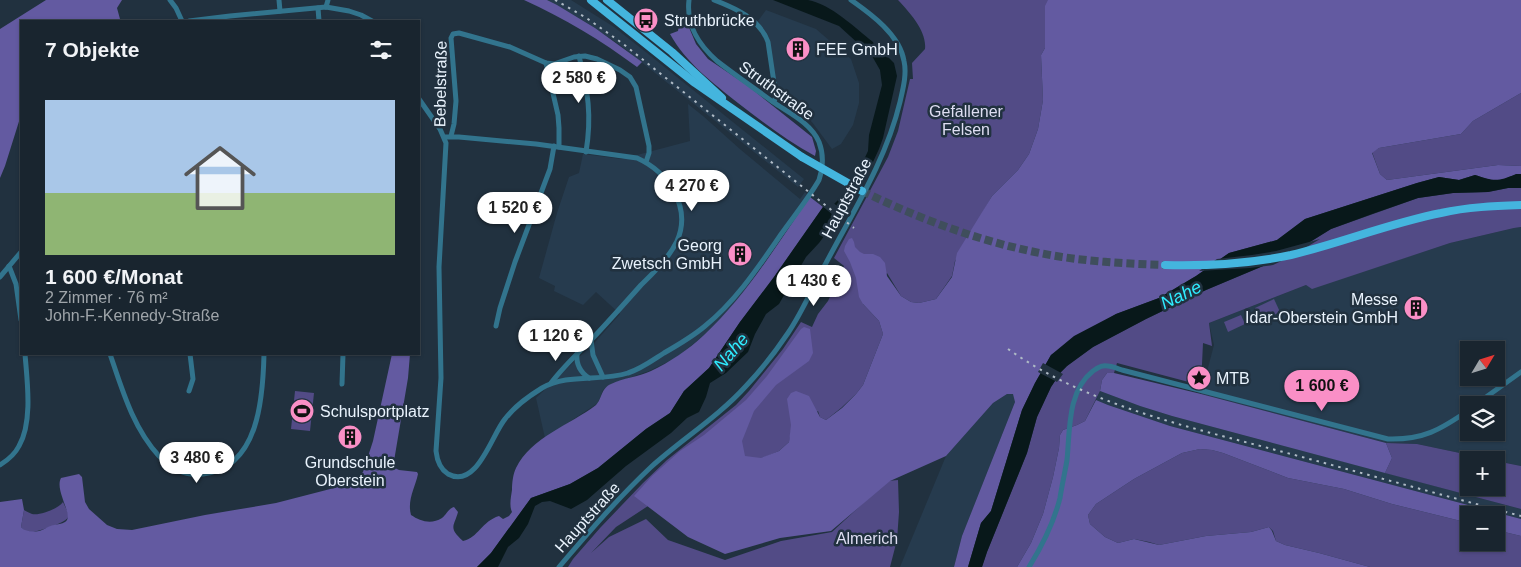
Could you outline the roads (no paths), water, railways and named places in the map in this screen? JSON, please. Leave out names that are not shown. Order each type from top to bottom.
[{"type":"main road","points":[[591,0],[695,83],[802,157],[862,191]]},
{"type":"main road","points":[[607,0],[672,52],[742,116]]},
{"type":"main road","points":[[1165,265],[1227,264],[1271,258],[1338,242],[1412,219],[1442,212],[1521,205]]},
{"type":"street","points":[[170,0],[182,20]]},
{"type":"street","points":[[279,0],[280,11]]},
{"type":"street","points":[[326,7],[328,0]]},
{"type":"street","name":"Struthstraße","points":[[551,384],[559,381],[628,374],[693,336],[716,316],[747,283],[815,187],[822,172],[822,150],[819,141],[808,127],[717,61],[702,46],[689,20],[689,0]]},
{"type":"street","points":[[714,0],[734,8],[745,15],[766,35],[776,96],[774,102]]},
{"type":"street","name":"Hauptstraße","points":[[559,567],[640,478],[734,398],[760,370],[796,320],[878,166],[894,127],[904,77],[904,58],[896,42],[884,27],[850,0]]},
{"type":"street","points":[[203,20],[326,7],[349,11],[368,20]]},
{"type":"street","points":[[318,8],[319,20]]},
{"type":"street","name":"Bebelstraße","points":[[448,137],[454,124],[456,101],[451,44],[453,34],[459,33],[496,42],[546,63]]},
{"type":"street","points":[[579,56],[589,100],[590,125],[586,152]]},
{"type":"street","points":[[496,326],[515,262],[550,168],[556,146],[559,128],[558,115],[546,63],[554,64],[579,56],[591,57],[609,64],[625,74],[633,82],[638,95],[650,153],[646,162]]},
{"type":"street","points":[[420,100],[448,137],[439,267],[441,378],[436,451],[443,470],[454,476],[461,476],[473,470],[483,458],[504,419],[532,395],[551,384],[663,262],[680,234],[682,217],[679,199],[666,180],[646,162],[628,156],[586,152],[556,146],[448,137]]},
{"type":"street","points":[[0,277],[20,253]]},
{"type":"street","points":[[9,266],[16,284],[20,313]]},
{"type":"street","points":[[591,340],[593,355],[604,377]]},
{"type":"street","points":[[577,354],[579,369],[589,378]]},
{"type":"street","points":[[0,465],[19,446],[25,430],[27,402],[25,355]]},
{"type":"street","points":[[110,355],[133,416],[150,446],[158,456],[173,468],[183,472],[202,474],[217,471],[231,463],[244,451],[254,427],[261,395],[264,355]]},
{"type":"street","points":[[189,391],[193,379],[190,355]]},
{"type":"street","points":[[342,384],[343,355]]},
{"type":"street","points":[[1029,567],[1049,530],[1059,500],[1070,421],[1076,396],[1082,383],[1089,375],[1103,366],[1110,366],[1165,382],[1388,439],[1430,434],[1460,416]]},
{"type":"street","points":[[1488,396],[1521,372]]},
{"type":"water","name":"Nahe","points":[[773,0],[808,0],[825,6],[873,42],[875,47],[881,50],[894,63],[897,76],[883,138],[873,162],[845,208],[806,257],[779,304],[766,314],[748,352],[726,373],[710,383],[699,412],[687,418],[671,433],[626,466],[587,500],[571,509],[550,501],[542,502],[535,506],[528,524],[519,538],[508,547],[498,567],[477,567],[491,553],[531,498],[570,484],[598,468],[646,429],[670,413],[684,391],[709,368],[823,207],[829,209],[842,196],[860,168],[868,151],[869,135],[882,85],[880,70],[872,56],[839,26]]},
{"type":"water","name":"Nahe","points":[[1521,174],[1521,188],[1508,188],[1488,192],[1453,193],[1418,198],[1331,229],[1289,255],[1206,290],[1093,347],[1067,366],[1051,387],[1037,417],[1027,453],[982,567],[968,567],[981,523],[991,511],[1022,410],[1051,355],[1074,336],[1116,314],[1159,298],[1196,276],[1229,253],[1277,240],[1305,219],[1439,177],[1459,180],[1475,175],[1496,180]]},
{"type":"tunnel","points":[[862,191],[935,223],[1010,246],[1075,259],[1165,265]]},
{"type":"railway","points":[[555,0],[585,17],[622,43],[854,228]]},
{"type":"railway","points":[[1008,349],[1038,368],[1069,384],[1135,411],[1521,516]]},
{"type":"place","name":"Struthbrücke","points":[[646,20]]},
{"type":"place","name":"FEE GmbH","points":[[798,49]]},
{"type":"place","name":"Georg Zwetsch GmbH","points":[[740,254]]},
{"type":"place","name":"Messe Idar-Oberstein GmbH","points":[[1416,308]]},
{"type":"place","name":"MTB","points":[[1199,378]]},
{"type":"place","name":"Schulsportplatz","points":[[302,411]]},
{"type":"place","name":"Grundschule Oberstein","points":[[350,437]]},
{"type":"park label","name":"Gefallener Felsen","points":[[966,120]]},
{"type":"park label","name":"Almerich","points":[[867,538]]}]
